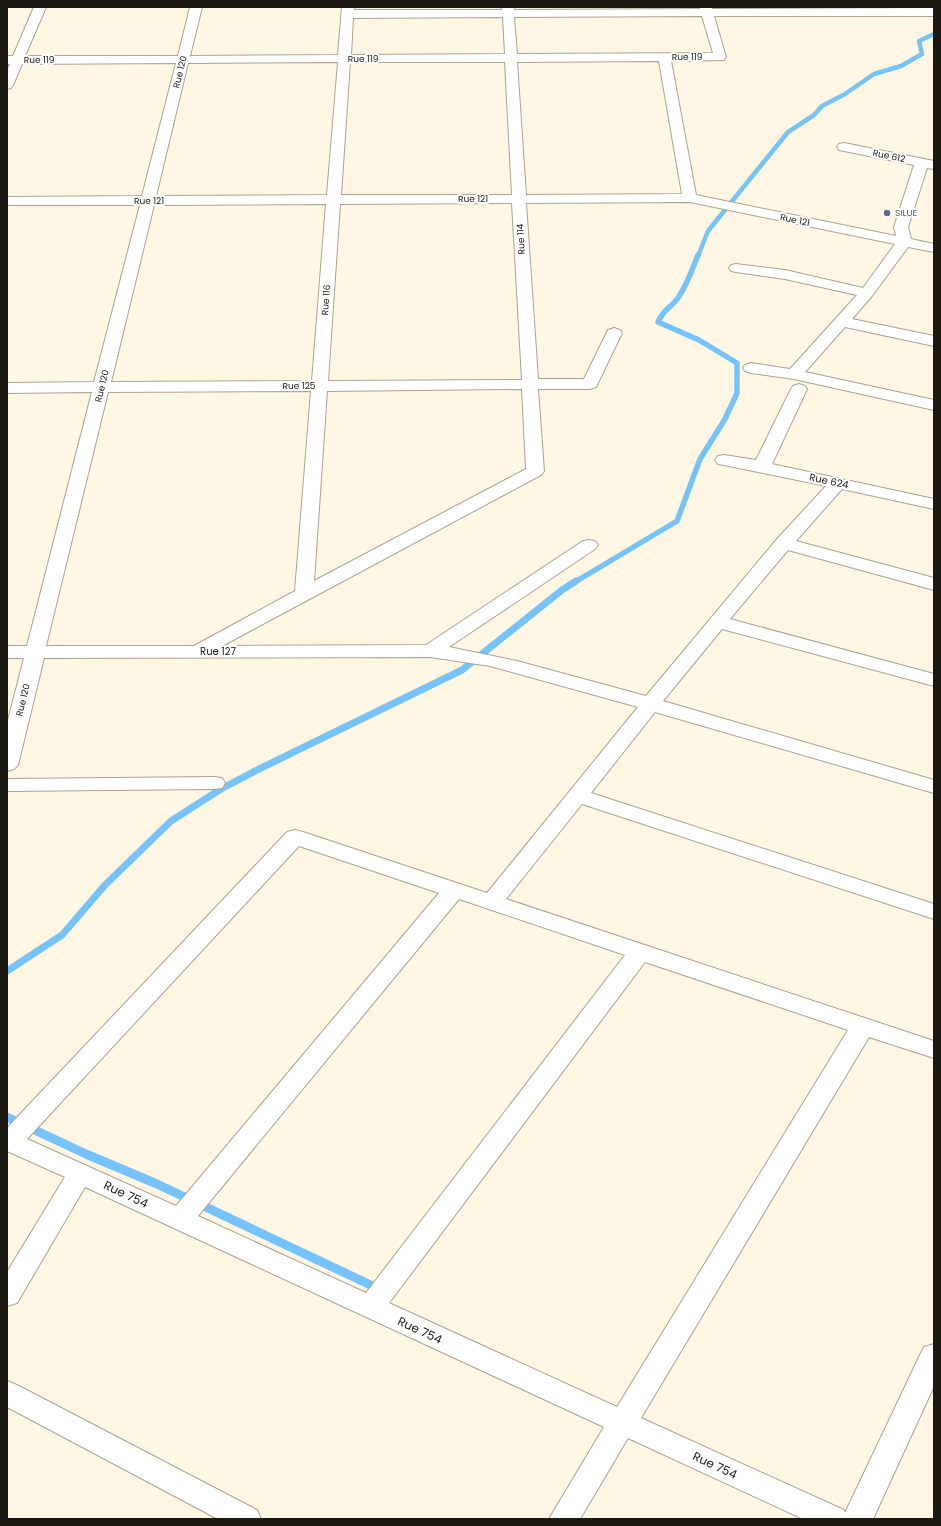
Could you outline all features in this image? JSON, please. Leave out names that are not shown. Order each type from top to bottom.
[{"type":"street","points":[[7,84],[12,60],[40,7]]},
{"type":"street","name":"Rue 120","points":[[7,765],[196,7]]},
{"type":"street","name":"Rue 114","points":[[304,594],[535,471],[509,10]]},
{"type":"street","name":"Rue 119","points":[[12,60],[720,57],[706,10]]},
{"type":"street","points":[[348,11],[846,10],[934,12]]},
{"type":"street","name":"Rue 116","points":[[304,594],[348,11]]},
{"type":"street","points":[[664,57],[690,198]]},
{"type":"street","name":"Rue 612","points":[[844,146],[928,164]]},
{"type":"street","points":[[762,466],[797,381],[867,293],[904,242],[901,227],[928,164]]},
{"type":"street","name":"Rue 121","points":[[7,202],[690,198],[934,248]]},
{"type":"street","points":[[736,268],[753,269],[867,293]]},
{"type":"street","points":[[843,322],[934,341]]},
{"type":"street","name":"Rue 125","points":[[7,388],[590,384],[614,333]]},
{"type":"street","points":[[751,368],[797,381],[934,405]]},
{"type":"street","name":"Rue 624","points":[[724,460],[762,466],[838,483],[903,495],[934,504]]},
{"type":"street","points":[[491,903],[717,622],[783,543],[838,483]]},
{"type":"street","points":[[783,543],[934,584]]},
{"type":"street","points":[[430,651],[589,545]]},
{"type":"street","points":[[198,651],[304,594]]},
{"type":"street","points":[[717,622],[934,680]]},
{"type":"street","name":"Rue 127","points":[[7,652],[430,651],[454,653],[490,661],[651,704],[934,787]]},
{"type":"street","points":[[7,785],[214,783]]},
{"type":"street","points":[[578,796],[934,912]]},
{"type":"street","points":[[8,1140],[295,837],[934,1050]]},
{"type":"street","points":[[180,1219],[454,890]]},
{"type":"street","points":[[372,1307],[640,952]]},
{"type":"street","points":[[564,1519],[862,1026]]},
{"type":"street","name":"Rue 754","points":[[8,1140],[833,1519]]},
{"type":"street","points":[[7,1295],[80,1174]]},
{"type":"street","points":[[858,1519],[934,1355]]},
{"type":"street","points":[[7,1393],[246,1519]]},
{"type":"waterway","points":[[698,256],[708,231],[788,132],[814,115],[822,106],[845,94],[874,74],[901,66],[922,54],[919,41],[934,34]]},
{"type":"waterway","points":[[575,582],[677,521],[700,459],[725,419],[737,393],[737,363],[699,340],[658,322],[665,311],[675,302],[681,293],[698,255]]},
{"type":"waterway","points":[[7,971],[62,935],[105,885],[171,821],[221,789],[259,769],[462,670],[562,590],[576,581]]},
{"type":"waterway","points":[[7,1117],[86,1154],[157,1184],[379,1289]]},
{"type":"place","name":"SILUE","points":[[887,213]]}]
